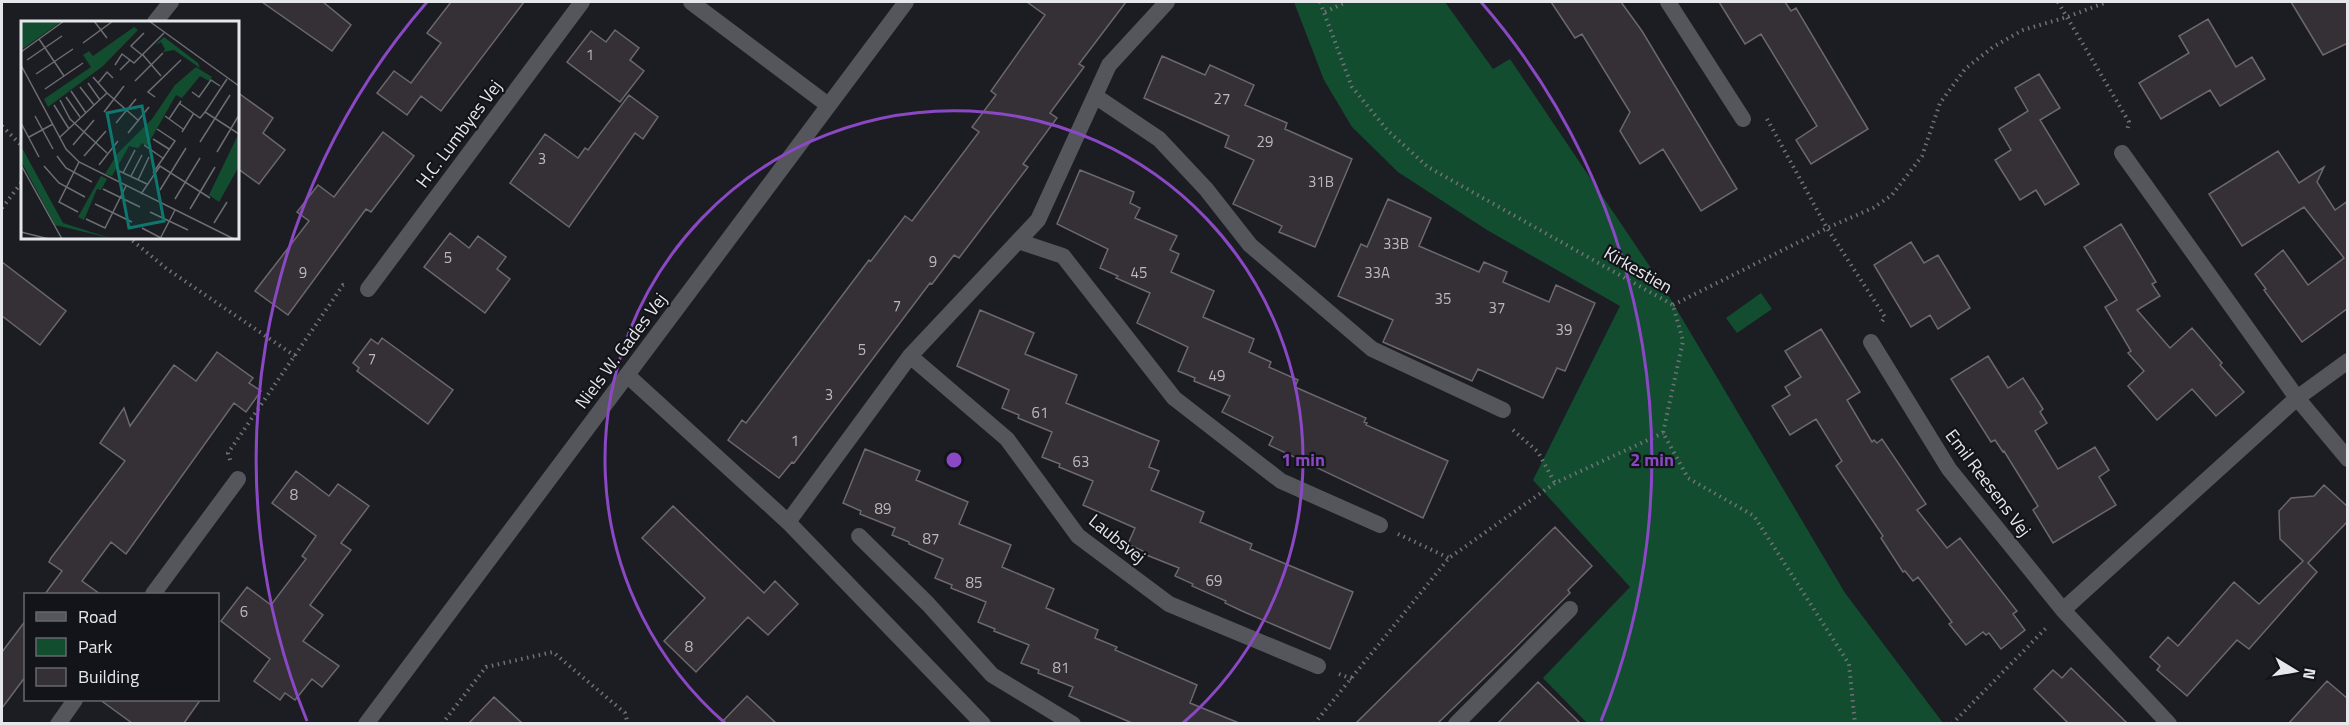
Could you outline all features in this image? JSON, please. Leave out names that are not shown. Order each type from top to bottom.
[{"type":"street","points":[[156,21],[171,2]]},
{"type":"street","name":"H.C. Lumbyes Vej","points":[[368,289],[582,2]]},
{"type":"street","points":[[691,2],[828,105]]},
{"type":"street","name":"Niels W. Gades Vej","points":[[366,723],[906,2]]},
{"type":"street","points":[[788,522],[910,356],[1038,220],[1109,65],[1167,2]]},
{"type":"street","points":[[1668,2],[1743,119]]},
{"type":"street","points":[[1095,96],[1159,139],[1206,189],[1250,245],[1372,349],[1503,410]]},
{"type":"street","points":[[2122,153],[2297,398],[2348,459]]},
{"type":"street","points":[[1018,241],[1063,256],[1174,398],[1281,481],[1380,525]]},
{"type":"street","name":"Emil Reesens Vej","points":[[1870,342],[1949,470],[2063,610],[2169,723]]},
{"type":"street","name":"Laubsvej","points":[[910,356],[1007,440],[1078,536],[1169,603],[1318,666]]},
{"type":"street","points":[[2063,610],[2297,398],[2348,361]]},
{"type":"street","points":[[627,375],[788,522],[983,723]]},
{"type":"street","points":[[154,593],[238,479]]},
{"type":"street","points":[[859,536],[928,604],[992,675],[1073,723]]},
{"type":"street","points":[[1456,723],[1570,609]]},
{"type":"street","points":[[58,723],[74,701]]},
{"type":"path","name":"Kirkestien","points":[[1320,2],[1352,87],[1388,131],[1428,166],[1672,305],[1683,341],[1663,433]]},
{"type":"path","points":[[1324,12],[1346,2]]},
{"type":"path","points":[[2058,2],[2129,122],[2122,153]]},
{"type":"path","points":[[1672,305],[1827,228],[1874,208],[1892,195],[1922,156],[1940,103],[1965,69],[1993,47],[2023,30],[2107,2]]},
{"type":"path","points":[[1743,119],[1766,117],[1827,228],[1885,317],[1870,342]]},
{"type":"path","points":[[2,126],[21,145]]},
{"type":"path","points":[[2,208],[21,184]]},
{"type":"path","points":[[129,238],[167,269],[295,356]]},
{"type":"path","points":[[238,479],[228,453],[343,285],[368,289]]},
{"type":"path","points":[[1503,410],[1513,430],[1538,452],[1556,483]]},
{"type":"path","points":[[1314,723],[1449,558],[1556,483],[1663,433],[1688,478],[1754,516],[1849,664],[1856,723]]},
{"type":"path","points":[[1380,525],[1449,558]]},
{"type":"path","points":[[1952,723],[2063,610]]},
{"type":"path","points":[[442,723],[486,667],[553,652],[625,713],[628,723]]},
{"type":"green space","points":[[1294,2],[1445,2],[1493,69],[1510,59],[1661,283],[1845,593],[1943,723],[1587,723],[1543,678],[1630,587],[1533,480],[1620,306],[1487,230],[1398,172],[1352,127],[1324,80]]},
{"type":"green space","points":[[1761,293],[1772,309],[1737,333],[1726,318]]},
{"type":"building","points":[[262,2],[323,2],[351,25],[332,51]]},
{"type":"building","points":[[451,2],[524,2],[441,111],[421,96],[407,115],[377,93],[394,71],[411,83],[441,43],[427,33]]},
{"type":"building","points":[[1027,2],[1126,2],[1079,64],[1084,67],[1050,113],[1057,118],[1023,164],[1028,167],[959,258],[954,255],[932,284],[930,283],[794,463],[792,462],[779,478],[728,440],[742,420],[746,423],[869,260],[871,261],[905,216],[912,221],[979,132],[972,127],[996,95],[991,91],[1045,15]]},
{"type":"building","points":[[1551,2],[1621,2],[1642,31],[1737,189],[1701,211],[1663,149],[1640,164],[1620,131],[1630,112],[1582,34],[1575,38]]},
{"type":"building","points":[[1719,2],[1785,2],[1791,11],[1796,8],[1868,129],[1811,164],[1796,140],[1817,126],[1761,34],[1745,44]]},
{"type":"building","points":[[2291,2],[2348,2],[2348,43],[2323,55]]},
{"type":"building","points":[[2208,19],[2236,67],[2252,57],[2265,79],[2220,106],[2210,90],[2161,119],[2139,83],[2189,53],[2179,36]]},
{"type":"building","points":[[615,30],[639,48],[630,60],[644,71],[620,102],[567,62],[591,31],[606,42]]},
{"type":"building","points":[[1162,56],[1205,75],[1210,65],[1254,85],[1245,105],[1287,123],[1285,129],[1352,159],[1315,247],[1279,232],[1282,226],[1233,204],[1254,160],[1225,147],[1229,136],[1144,98]]},
{"type":"building","points":[[2039,74],[2060,108],[2040,120],[2079,184],[2045,205],[2036,190],[2020,200],[1995,160],[2011,150],[1999,129],[2028,111],[2015,88]]},
{"type":"building","points":[[238,93],[273,118],[263,133],[285,150],[259,184],[238,169]]},
{"type":"building","points":[[629,95],[658,117],[643,139],[635,133],[569,227],[510,183],[545,134],[578,158],[585,148],[588,150]]},
{"type":"building","points":[[383,132],[414,156],[371,212],[366,209],[288,315],[255,291],[309,221],[297,212],[318,185],[334,197]]},
{"type":"building","points":[[2278,151],[2299,183],[2324,167],[2317,182],[2335,210],[2348,201],[2348,308],[2302,342],[2255,274],[2283,250],[2308,285],[2344,258],[2304,207],[2242,246],[2209,194]]},
{"type":"building","points":[[1080,170],[1134,192],[1130,203],[1140,208],[1135,218],[1177,236],[1170,250],[1179,254],[1171,272],[1214,291],[1203,317],[1254,339],[1249,352],[1271,362],[1269,367],[1298,380],[1295,387],[1366,418],[1364,422],[1367,423],[1366,425],[1448,461],[1423,518],[1269,445],[1273,437],[1222,412],[1230,396],[1194,381],[1195,378],[1178,371],[1188,347],[1137,323],[1150,293],[1100,268],[1108,249],[1057,224]]},
{"type":"building","points":[[1388,199],[1431,218],[1419,246],[1479,272],[1484,262],[1507,272],[1503,282],[1549,302],[1556,285],[1595,303],[1565,371],[1557,368],[1543,398],[1478,369],[1472,381],[1383,342],[1393,320],[1338,296],[1361,244],[1367,247]]},
{"type":"building","points":[[2121,224],[2156,282],[2152,284],[2160,296],[2137,310],[2170,348],[2192,328],[2244,392],[2216,416],[2192,389],[2157,420],[2128,386],[2144,371],[2128,353],[2131,351],[2105,307],[2117,300],[2084,247]]},
{"type":"building","points":[[450,233],[469,248],[478,236],[506,257],[497,269],[510,279],[485,313],[424,267]]},
{"type":"building","points":[[1911,242],[1924,263],[1938,255],[1970,308],[1938,329],[1930,315],[1911,327],[1874,265]]},
{"type":"building","points":[[2,262],[66,311],[40,345],[2,316]]},
{"type":"building","points":[[980,310],[1034,333],[1025,354],[1077,375],[1066,403],[1159,441],[1149,467],[1159,471],[1151,490],[1204,512],[1200,522],[1252,544],[1250,549],[1353,592],[1330,649],[1242,611],[1192,586],[1193,584],[1175,576],[1179,568],[1144,554],[1145,552],[1128,544],[1135,528],[1083,505],[1093,481],[1059,467],[1060,464],[1042,457],[1052,432],[1018,418],[1019,415],[1002,408],[1009,390],[957,366]]},
{"type":"building","points":[[1821,329],[1860,392],[1847,400],[1872,442],[1874,440],[1877,443],[1882,439],[1926,504],[1917,510],[1947,548],[1960,538],[2017,611],[2013,614],[2025,630],[2001,649],[1989,633],[1986,635],[1983,632],[1966,645],[1949,624],[1952,622],[1918,577],[1913,581],[1905,571],[1903,572],[1881,538],[1883,536],[1836,466],[1842,461],[1816,419],[1790,435],[1772,406],[1790,395],[1785,387],[1801,377],[1785,351]]},
{"type":"building","points":[[382,338],[453,390],[428,424],[357,371],[359,368],[353,363],[371,339],[378,344]]},
{"type":"building","points":[[217,352],[253,378],[249,383],[261,391],[246,412],[234,403],[126,554],[111,542],[82,581],[99,593],[46,593],[62,571],[49,562],[51,558],[125,461],[100,443],[124,408],[130,426],[174,365],[196,381]]},
{"type":"building","points":[[1988,356],[2008,388],[2023,378],[2043,409],[2040,412],[2047,423],[2035,431],[2058,469],[2095,447],[2109,470],[2099,477],[2116,505],[2053,543],[2033,510],[2038,506],[2004,451],[1995,440],[1991,442],[1951,379]]},
{"type":"building","points":[[865,449],[920,471],[916,480],[968,502],[959,524],[1011,545],[1002,567],[1054,589],[1046,608],[1098,630],[1095,638],[1117,647],[1115,650],[1197,685],[1190,703],[1239,723],[1132,723],[1069,696],[1073,687],[1038,673],[1039,670],[1021,663],[1029,645],[978,622],[986,602],[951,588],[952,585],[935,578],[943,559],[892,535],[895,528],[860,514],[861,511],[843,503]]},
{"type":"building","points":[[296,471],[329,496],[338,484],[369,506],[341,543],[351,550],[310,605],[323,615],[303,641],[339,666],[322,687],[312,679],[295,700],[285,693],[280,700],[254,681],[270,659],[221,621],[247,587],[271,605],[306,559],[302,556],[316,536],[272,503]]},
{"type":"building","points":[[2324,485],[2348,507],[2348,521],[2308,563],[2317,572],[2249,649],[2237,640],[2187,696],[2157,670],[2160,666],[2150,657],[2168,637],[2178,646],[2234,582],[2259,604],[2303,561],[2280,539],[2279,511],[2291,498],[2314,496]]},
{"type":"building","points":[[673,506],[764,593],[775,581],[798,604],[768,635],[748,617],[696,672],[664,641],[705,598],[642,538]]},
{"type":"building","points":[[1555,527],[1592,566],[1568,590],[1570,593],[1510,653],[1438,723],[1356,723]]},
{"type":"building","points":[[24,623],[24,679],[2,708],[2,652]]},
{"type":"building","points":[[2071,668],[2127,723],[2068,723],[2034,689],[2053,670],[2062,678]]},
{"type":"building","points":[[2327,681],[2348,699],[2348,723],[2289,723]]},
{"type":"building","points":[[1538,682],[1580,723],[1498,723]]},
{"type":"building","points":[[747,696],[776,723],[721,723]]},
{"type":"building","points":[[494,697],[522,723],[469,723]]},
{"type":"building","points":[[102,701],[200,701],[184,723],[132,723]]}]
